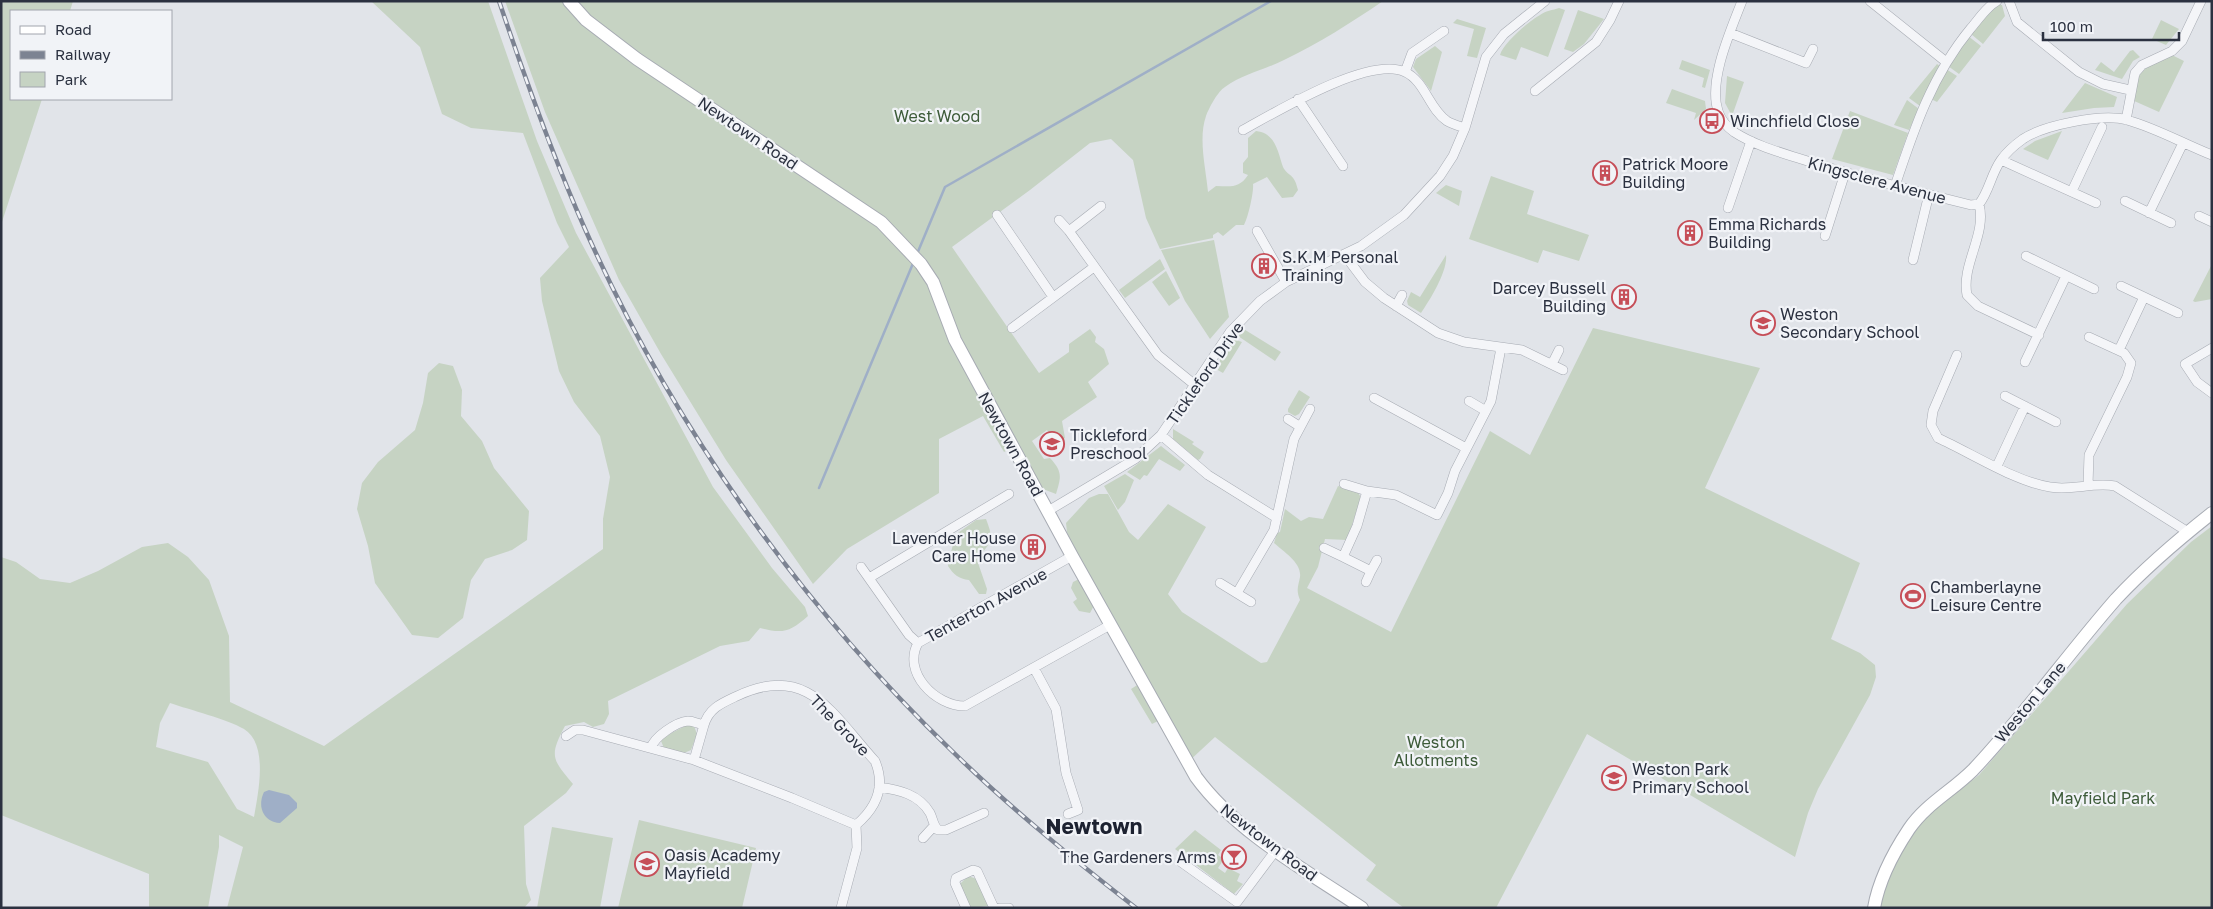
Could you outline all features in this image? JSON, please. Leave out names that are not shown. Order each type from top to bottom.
[{"type":"street","name":"Newtown Road","points":[[569,1],[586,20],[637,59],[880,222],[921,264],[933,282],[955,340],[1110,626],[1189,766],[1203,787],[1226,812],[1276,850],[1362,908]]},
{"type":"street","name":"Tickleford Drive","points":[[1048,511],[1135,459],[1162,435],[1237,324],[1260,301],[1286,282],[1361,246],[1404,215],[1440,176],[1453,156],[1464,128],[1486,56],[1504,34],[1544,1]]},
{"type":"street","points":[[1536,91],[1596,42],[1619,1]]},
{"type":"street","name":"Kingsclere Avenue","points":[[1742,1],[1730,34],[1716,87],[1718,110],[1722,120],[1733,131],[1751,141],[1845,173],[1971,205],[1979,204]]},
{"type":"street","points":[[1870,1],[1945,61]]},
{"type":"street","points":[[1895,186],[1922,111],[1945,61],[1981,16],[1997,1]]},
{"type":"street","points":[[2009,1],[2017,22],[2079,72],[2103,84],[2130,90]]},
{"type":"street","points":[[2126,120],[2130,90],[2135,73],[2142,65],[2172,51],[2182,41],[2201,1]]},
{"type":"street","points":[[1405,72],[1412,53],[1444,31]]},
{"type":"street","points":[[1730,34],[1806,63],[1813,49]]},
{"type":"street","points":[[1243,130],[1298,100],[1372,69],[1405,72],[1420,85],[1446,120],[1464,128]]},
{"type":"street","points":[[1298,100],[1343,166]]},
{"type":"street","points":[[2039,335],[1978,306],[1967,295],[1966,276],[1981,221],[1979,204],[1985,196],[1988,183],[2001,160],[2023,138],[2062,124],[2097,118],[2126,120],[2212,155]]},
{"type":"street","points":[[2072,191],[2102,127]]},
{"type":"street","points":[[1728,208],[1751,141]]},
{"type":"street","points":[[2149,213],[2183,143]]},
{"type":"street","points":[[2001,160],[2096,203]]},
{"type":"street","points":[[1825,236],[1845,173]]},
{"type":"street","points":[[1913,260],[1929,194]]},
{"type":"street","points":[[2126,201],[2171,223]]},
{"type":"street","points":[[1069,231],[1101,206]]},
{"type":"street","points":[[997,216],[1053,297]]},
{"type":"street","points":[[2199,216],[2212,222]]},
{"type":"street","points":[[1059,220],[1069,231],[1158,355],[1195,385]]},
{"type":"street","points":[[1257,231],[1286,282]]},
{"type":"street","points":[[1344,254],[1365,282],[1396,306],[1450,338],[1522,350],[1563,370]]},
{"type":"street","points":[[2026,256],[2094,289]]},
{"type":"street","points":[[1012,328],[1094,267]]},
{"type":"street","points":[[2025,362],[2066,276]]},
{"type":"street","points":[[2121,286],[2178,313]]},
{"type":"street","points":[[1396,306],[1402,294]]},
{"type":"street","points":[[2119,350],[2144,297]]},
{"type":"street","points":[[2088,485],[2089,455],[2131,369],[2129,358],[2119,350],[2089,337]]},
{"type":"street","points":[[1344,484],[1367,491],[1396,496],[1437,515],[1466,448],[1494,392],[1501,348]]},
{"type":"street","points":[[2212,348],[2185,364],[2197,382],[2212,393]]},
{"type":"street","points":[[1552,364],[1560,350]]},
{"type":"street","points":[[1958,355],[1933,411],[1931,425],[1938,438],[2035,484],[2052,488],[2103,484],[2121,489],[2188,532]]},
{"type":"street","points":[[2005,396],[2056,422]]},
{"type":"street","points":[[1374,398],[1466,448]]},
{"type":"street","points":[[1469,401],[1486,411]]},
{"type":"street","points":[[1997,466],[2025,406]]},
{"type":"street","points":[[1237,593],[1268,540],[1277,518],[1292,446],[1299,426],[1310,409]]},
{"type":"street","points":[[1288,419],[1299,426]]},
{"type":"street","points":[[1162,435],[1208,475],[1277,518]]},
{"type":"street","points":[[1343,557],[1357,526],[1367,491]]},
{"type":"street","points":[[869,578],[1008,494]]},
{"type":"street","name":"Weston Lane","points":[[1874,908],[1878,890],[1892,857],[1909,828],[1924,810],[1972,771],[2118,598],[2188,532],[2212,513]]},
{"type":"street","points":[[1324,548],[1371,571]]},
{"type":"street","name":"Tenterton Avenue","points":[[1072,556],[918,643],[913,659],[916,676],[944,702],[954,706],[965,706],[1110,626]]},
{"type":"street","points":[[1366,582],[1376,560]]},
{"type":"street","points":[[861,567],[909,635],[918,643]]},
{"type":"street","points":[[1220,582],[1251,602]]},
{"type":"street","points":[[1034,668],[1048,693],[1059,719],[1067,779],[1078,810],[1068,814]]},
{"type":"street","name":"The Grove","points":[[694,760],[704,725],[713,709],[752,689],[774,684],[796,686],[822,702],[875,761],[880,778],[879,787],[872,810],[856,825]]},
{"type":"street","points":[[651,748],[656,738],[683,723],[688,721],[704,725]]},
{"type":"street","points":[[566,736],[575,730],[583,730],[694,760],[856,825],[857,848],[842,908]]},
{"type":"street","points":[[879,787],[898,790],[917,799],[930,812],[934,826],[938,830],[946,830],[984,813]]},
{"type":"street","points":[[923,838],[934,826]]},
{"type":"street","points":[[1181,862],[1237,905],[1276,850]]},
{"type":"street","points":[[966,908],[955,883],[956,878],[973,870],[977,872],[994,908]]},
{"type":"street","points":[[1000,908],[1009,908]]},
{"type":"green space","points":[[1,1],[73,1],[70,10],[10,10],[10,100],[42,100],[1,225]]},
{"type":"green space","points":[[371,1],[488,1],[537,141],[576,233],[713,487],[772,568],[805,607],[808,616],[786,630],[775,631],[760,628],[749,641],[720,646],[608,701],[609,714],[604,724],[593,727],[584,722],[565,726],[557,744],[555,757],[561,769],[573,784],[566,793],[524,826],[526,884],[531,900],[524,908],[227,908],[243,847],[219,835],[219,847],[208,908],[149,908],[149,874],[1,815],[1,557],[16,562],[40,579],[70,583],[98,571],[142,547],[168,543],[188,557],[209,580],[229,636],[230,702],[324,746],[603,549],[603,519],[610,477],[600,436],[574,402],[559,371],[542,301],[540,278],[569,247],[557,223],[523,133],[471,128],[442,114],[420,47]],"holes":[[[170,703],[228,722],[244,729],[252,736],[257,746],[260,770],[254,817],[237,809],[208,762],[156,747],[160,723]]]},
{"type":"green space","name":"West Wood","points":[[505,1],[1383,1],[1310,47],[1232,83],[1222,89],[1214,100],[1206,116],[1203,134],[1203,154],[1208,192],[1216,186],[1238,185],[1245,179],[1248,175],[1243,173],[1243,163],[1248,157],[1248,138],[1256,131],[1268,136],[1275,144],[1283,167],[1295,180],[1298,190],[1293,197],[1282,198],[1267,177],[1253,184],[1253,193],[1244,225],[1236,225],[1223,236],[1218,232],[1213,235],[1213,238],[1160,249],[1146,218],[1133,160],[1111,139],[1090,143],[952,247],[1039,373],[1069,352],[1069,344],[1090,329],[1096,337],[1095,342],[1104,349],[1109,364],[1088,382],[1097,397],[1062,421],[1065,438],[1056,444],[1047,430],[1032,441],[1044,459],[1050,458],[1059,471],[1060,479],[1056,494],[1043,489],[1013,447],[1004,452],[983,416],[939,439],[939,493],[847,549],[813,584],[726,460],[661,354],[619,280],[545,112]]},
{"type":"green space","points":[[1998,5],[2002,5],[2005,16],[1983,44],[1971,34],[1988,13]]},
{"type":"green space","points":[[1559,8],[1565,10],[1548,57],[1521,47],[1516,60],[1500,55],[1511,39],[1530,22],[1544,12]]},
{"type":"green space","points":[[1578,10],[1604,19],[1584,44],[1573,52],[1564,49]]},
{"type":"green space","points":[[1457,19],[1486,28],[1477,58],[1467,56],[1474,29],[1453,23]]},
{"type":"green space","points":[[2161,20],[2179,29],[2166,45],[2152,39]]},
{"type":"green space","points":[[1968,36],[1981,46],[1959,74],[1948,66]]},
{"type":"green space","points":[[1435,46],[1442,52],[1431,91],[1413,67],[1416,59]]},
{"type":"green space","points":[[2133,50],[2140,57],[2133,61],[2122,79],[2095,70],[2101,62],[2114,72],[2130,51]]},
{"type":"green space","points":[[2172,55],[2184,61],[2159,112],[2132,100],[2137,81],[2144,70],[2148,66]]},
{"type":"green space","points":[[1682,60],[1710,70],[1705,88],[1702,87],[1704,78],[1679,69]]},
{"type":"green space","points":[[1937,64],[1940,66],[1920,106],[1909,98]]},
{"type":"green space","points":[[1946,69],[1957,76],[1937,102],[1931,99]]},
{"type":"green space","points":[[1727,76],[1744,82],[1732,116],[1725,103]]},
{"type":"green space","points":[[2085,83],[2117,97],[2114,107],[2062,113]]},
{"type":"green space","points":[[1672,89],[1705,101],[1706,109],[1694,120],[1696,113],[1666,103]]},
{"type":"green space","points":[[1907,100],[1919,109],[1909,130],[1894,125]]},
{"type":"green space","points":[[1850,111],[1908,133],[1893,175],[1832,159]]},
{"type":"green space","points":[[2062,131],[2048,160],[2023,149],[2035,141]]},
{"type":"green space","points":[[1491,176],[1534,191],[1527,214],[1589,235],[1579,261],[1543,250],[1538,263],[1469,239]]},
{"type":"green space","points":[[1446,185],[1462,191],[1459,206],[1436,193]]},
{"type":"green space","points":[[1214,240],[1229,317],[1210,339],[1185,301],[1161,250]]},
{"type":"green space","points":[[1446,255],[1446,262],[1441,277],[1421,313],[1408,305],[1407,301],[1411,292],[1420,297]]},
{"type":"green space","points":[[1160,259],[1165,269],[1125,298],[1119,290]]},
{"type":"green space","points":[[2211,266],[2212,299],[2195,302],[2193,301]]},
{"type":"green space","points":[[1166,271],[1180,298],[1169,306],[1152,282]]},
{"type":"green space","points":[[1242,328],[1281,352],[1275,361],[1238,336]]},
{"type":"green space","name":"Weston Allotments","points":[[1593,328],[1760,368],[1705,488],[1860,563],[1831,639],[1860,653],[1875,665],[1876,677],[1870,695],[1818,789],[1808,813],[1795,857],[1587,734],[1496,908],[1404,908],[1366,880],[1376,865],[1215,737],[1187,763],[1162,719],[1152,724],[1131,689],[1142,682],[1098,598],[1090,613],[1079,611],[1073,602],[1077,599],[1071,588],[1073,582],[1085,576],[1067,532],[1066,523],[1089,498],[1099,494],[1108,494],[1129,532],[1138,540],[1168,504],[1206,527],[1168,594],[1182,612],[1261,663],[1267,662],[1300,600],[1298,586],[1300,572],[1298,567],[1292,558],[1274,543],[1277,533],[1280,532],[1285,509],[1301,521],[1309,517],[1323,519],[1338,486],[1358,492],[1361,498],[1347,540],[1325,539],[1318,567],[1307,588],[1391,632],[1490,431],[1530,455]]},
{"type":"green space","points":[[1233,339],[1242,342],[1223,373],[1216,369],[1220,363],[1220,356]]},
{"type":"green space","points":[[439,363],[453,366],[462,390],[461,416],[482,441],[494,468],[529,511],[527,540],[512,550],[485,559],[471,580],[463,618],[438,638],[412,635],[375,583],[368,546],[357,509],[362,483],[378,462],[415,430],[423,403],[428,373]]},
{"type":"green space","points":[[1299,390],[1310,397],[1299,414],[1295,416],[1288,412],[1288,409]]},
{"type":"green space","points":[[1173,429],[1194,442],[1192,444],[1204,452],[1200,459],[1198,460],[1173,439]]},
{"type":"green space","points":[[1161,446],[1185,465],[1180,471],[1159,459],[1147,476],[1144,475],[1140,480],[1127,472]]},
{"type":"green space","points":[[1125,474],[1134,480],[1125,502],[1118,510],[1104,486]]},
{"type":"green space","points":[[986,519],[991,537],[986,549],[977,560],[987,589],[986,594],[979,594],[969,580],[957,576],[948,566],[955,535],[976,520]]},
{"type":"green space","name":"Mayfield Park","points":[[2212,526],[2212,908],[1878,908],[1896,857],[1923,818],[1979,775],[2127,604],[2191,542]]},
{"type":"green space","points":[[687,725],[694,726],[697,734],[691,750],[684,753],[664,748],[661,741],[664,737]]},
{"type":"green space","points":[[639,820],[756,848],[742,908],[618,908]]},
{"type":"green space","points":[[552,827],[613,838],[600,908],[537,908]]},
{"type":"green space","points":[[1195,830],[1221,850],[1218,855],[1224,859],[1218,868],[1225,873],[1228,868],[1240,874],[1237,881],[1243,884],[1234,894],[1175,849]]},
{"type":"green space","points":[[968,876],[977,879],[988,906],[971,908],[960,884]]},
{"type":"water","points":[[269,790],[289,795],[297,803],[297,808],[280,823],[269,820],[263,812],[262,797],[264,792]]},
{"type":"waterway","points":[[917,254],[945,187],[1271,1]]},
{"type":"waterway","points":[[819,488],[914,261]]},
{"type":"railway","points":[[499,1],[561,173],[619,301],[657,372],[743,507],[791,572],[842,634],[895,693],[995,792],[1136,908]]},
{"type":"place","name":"Winchfield Close","points":[[1712,121]]},
{"type":"place","name":"Patrick Moore Building","points":[[1605,173]]},
{"type":"place","name":"Emma Richards Building","points":[[1690,233]]},
{"type":"place","name":"S.K.M Personal Training","points":[[1264,266]]},
{"type":"place","name":"Darcey Bussell Building","points":[[1624,297]]},
{"type":"place","name":"Weston Secondary School","points":[[1763,323]]},
{"type":"place","name":"Tickleford Preschool","points":[[1052,444]]},
{"type":"place","name":"Lavender House Care Home","points":[[1033,547]]},
{"type":"place","name":"Chamberlayne Leisure Centre","points":[[1913,596]]},
{"type":"place","name":"Weston Park Primary School","points":[[1614,778]]},
{"type":"place","name":"The Gardeners Arms","points":[[1234,857]]},
{"type":"place","name":"Oasis Academy Mayfield","points":[[647,864]]},
{"type":"district","name":"Newtown","points":[[1094,826]]}]
